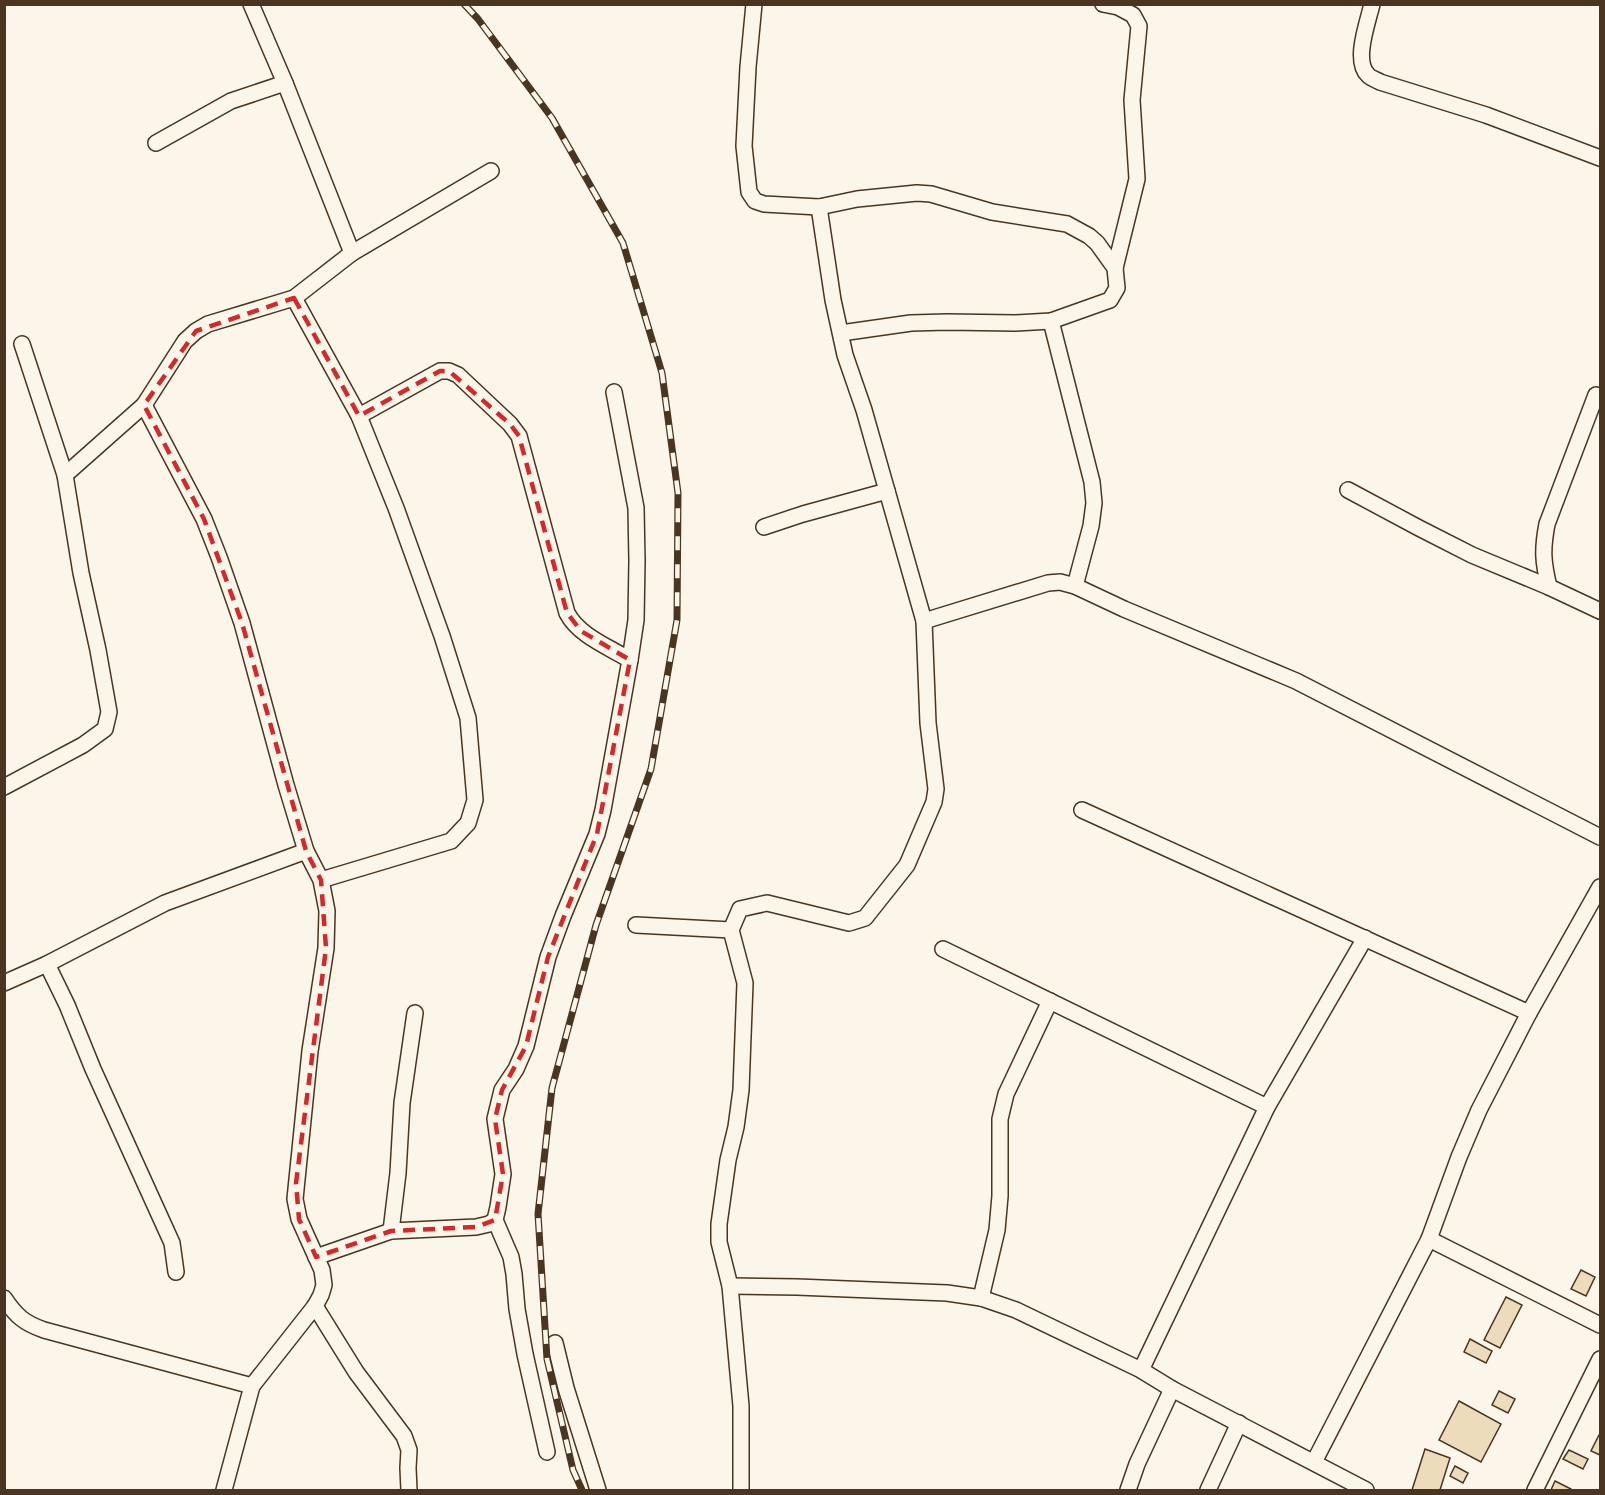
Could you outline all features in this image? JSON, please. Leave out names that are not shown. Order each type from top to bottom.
[{"type":"street","points":[[251,4],[285,83],[352,253]]},
{"type":"street","points":[[754,4],[744,146],[749,192],[755,201],[764,204],[819,207],[857,198],[931,194],[992,212],[1067,224],[1097,243],[1115,268],[1117,288],[1110,300],[1051,321],[911,323],[841,333]]},
{"type":"street","points":[[1103,4],[1118,7],[1133,15],[1139,26],[1132,100],[1137,179],[1115,268]]},
{"type":"street","points":[[1372,4],[1362,47],[1361,62],[1367,75],[1380,82],[1486,115],[1600,158]]},
{"type":"street","points":[[156,143],[231,101],[285,83]]},
{"type":"street","points":[[65,475],[144,405],[185,341],[196,331],[208,324],[294,298],[352,253],[491,171]]},
{"type":"street","points":[[741,1491],[741,1406],[730,1286],[719,1242],[719,1224],[728,1160],[736,1127],[741,1090],[746,983],[731,930],[740,909],[767,903],[849,923],[865,918],[907,865],[934,802],[936,789],[928,723],[924,621],[864,410],[845,354],[819,207]]},
{"type":"street","points":[[294,298],[359,416],[396,507],[442,636],[468,718],[476,800],[468,823],[451,841],[321,880]]},
{"type":"street","points":[[1051,321],[1092,482],[1094,503],[1091,526],[1075,586]]},
{"type":"street","points":[[4,787],[83,745],[105,729],[109,712],[81,573],[65,475],[22,344]]},
{"type":"street","points":[[359,416],[440,371],[449,371],[458,375],[510,424],[519,436],[567,613],[573,623],[580,631],[630,660]]},
{"type":"street","points":[[548,1452],[525,1354],[511,1257],[495,1220],[503,1174],[495,1119],[502,1090],[516,1069],[526,1046],[548,957],[597,834],[630,660],[636,620],[636,508],[614,392]]},
{"type":"street","points":[[1549,587],[1543,562],[1543,544],[1547,524],[1596,395]]},
{"type":"street","points":[[144,405],[204,519],[219,557],[242,622],[271,733],[306,851],[321,880],[327,911],[326,948],[310,1052],[295,1199],[299,1219],[322,1270],[324,1285],[315,1306],[252,1386],[224,1491]]},
{"type":"street","points":[[1348,490],[1472,555],[1600,611]]},
{"type":"street","points":[[764,527],[887,491]]},
{"type":"street","points":[[924,621],[1048,583],[1060,582],[1075,586],[1296,681],[1600,837]]},
{"type":"street","points":[[1082,810],[1529,1013]]},
{"type":"street","points":[[4,983],[47,964],[165,903],[306,851]]},
{"type":"street","points":[[1314,1462],[1429,1239],[1479,1110],[1529,1013],[1600,887]]},
{"type":"street","points":[[636,925],[731,930]]},
{"type":"street","points":[[1141,1370],[1267,1107],[1365,938]]},
{"type":"street","points":[[943,949],[1267,1107]]},
{"type":"street","points":[[47,964],[172,1243],[176,1272]]},
{"type":"street","points":[[981,1298],[997,1230],[1000,1197],[1000,1119],[1006,1094],[1050,1001]]},
{"type":"street","points":[[391,1231],[398,1173],[402,1103],[415,1013]]},
{"type":"street","points":[[316,1257],[391,1231],[476,1227],[495,1220]]},
{"type":"street","points":[[1429,1239],[1600,1325]]},
{"type":"street","points":[[730,1286],[935,1293],[981,1298],[1016,1310],[1141,1370],[1172,1389],[1366,1491]]},
{"type":"street","points":[[4,1298],[27,1324],[252,1386]]},
{"type":"street","points":[[315,1306],[356,1372],[404,1436],[409,1450],[409,1491]]},
{"type":"street","points":[[555,1343],[569,1399],[598,1491]]},
{"type":"street","points":[[1535,1491],[1600,1359]]},
{"type":"street","points":[[1128,1491],[1137,1464],[1172,1389]]},
{"type":"street","points":[[1208,1491],[1239,1423]]},
{"type":"highlighted area","points":[[294,298],[359,416],[440,371],[449,371],[510,424],[519,436],[567,613],[581,631],[630,660],[597,834],[548,957],[526,1046],[502,1090],[495,1119],[503,1174],[495,1220],[476,1227],[391,1231],[316,1257],[299,1219],[296,1183],[326,948],[321,880],[306,851],[242,623],[204,519],[144,405],[196,331]]},
{"type":"building","points":[[1581,1270],[1595,1277],[1586,1296],[1571,1289]]},
{"type":"building","points":[[1506,1297],[1522,1305],[1500,1348],[1484,1340]]},
{"type":"building","points":[[1470,1339],[1492,1351],[1486,1363],[1464,1352]]},
{"type":"building","points":[[1499,1391],[1515,1399],[1508,1413],[1492,1405]]},
{"type":"building","points":[[1459,1401],[1501,1424],[1481,1462],[1439,1440]]},
{"type":"building","points":[[1600,1435],[1600,1455],[1591,1451]]},
{"type":"building","points":[[1425,1449],[1450,1458],[1440,1490],[1412,1490]]},
{"type":"building","points":[[1569,1450],[1588,1459],[1583,1469],[1563,1459]]},
{"type":"building","points":[[1455,1466],[1468,1473],[1463,1483],[1450,1476]]},
{"type":"building","points":[[1555,1481],[1571,1489],[1571,1490],[1551,1490]]},
{"type":"railway","points":[[464,4],[478,19],[552,118],[623,243],[662,373],[678,493],[677,620],[651,769],[596,925],[552,1088],[538,1214],[547,1359],[573,1470],[582,1490]]}]
